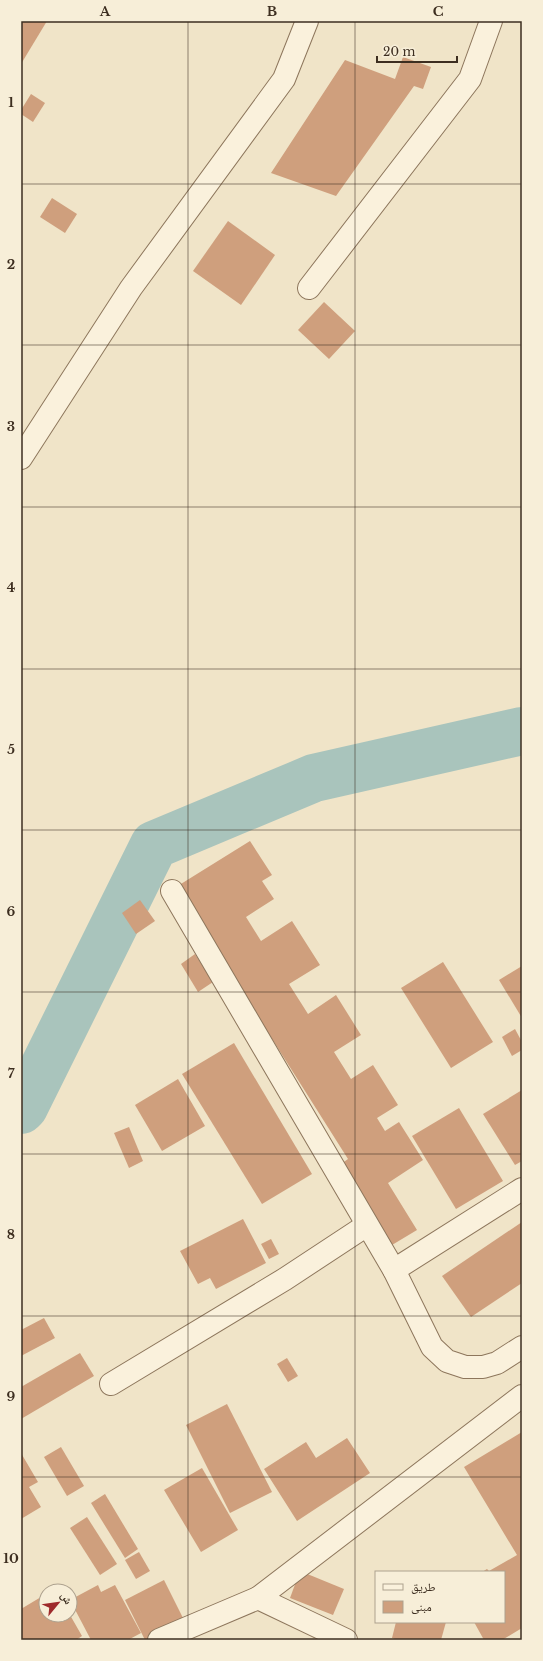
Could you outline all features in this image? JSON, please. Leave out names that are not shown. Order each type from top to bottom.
[{"type":"street","points":[[21,458],[131,288],[284,79],[307,21]]},
{"type":"street","points":[[309,288],[470,79],[491,21]]},
{"type":"street","points":[[172,891],[394,1270],[432,1347],[447,1361],[466,1367],[483,1367],[497,1363],[522,1347]]},
{"type":"street","points":[[394,1270],[522,1189]]},
{"type":"street","points":[[111,1384],[285,1279],[367,1225]]},
{"type":"street","points":[[158,1640],[258,1598],[522,1396]]},
{"type":"street","points":[[258,1598],[346,1640]]},
{"type":"building","points":[[21,21],[47,21],[21,64]]},
{"type":"building","points":[[403,57],[431,67],[423,89],[414,86],[336,196],[271,173],[345,60],[395,79]]},
{"type":"building","points":[[31,94],[45,103],[33,122],[21,114],[21,110]]},
{"type":"building","points":[[52,198],[77,214],[65,233],[40,217]]},
{"type":"building","points":[[228,221],[275,255],[241,305],[193,271]]},
{"type":"building","points":[[324,302],[355,331],[329,359],[298,330]]},
{"type":"building","points":[[250,841],[272,875],[262,881],[274,899],[246,917],[261,941],[292,921],[320,965],[289,984],[308,1014],[336,995],[361,1035],[334,1052],[351,1079],[373,1065],[398,1105],[377,1118],[385,1131],[399,1122],[423,1160],[388,1183],[417,1230],[392,1245],[341,1164],[348,1159],[176,887]]},
{"type":"building","points":[[140,900],[155,921],[136,934],[122,913]]},
{"type":"building","points":[[195,954],[213,982],[198,992],[181,964]]},
{"type":"building","points":[[443,962],[493,1042],[451,1068],[401,988]]},
{"type":"building","points":[[522,966],[522,1018],[499,980]]},
{"type":"building","points":[[515,1029],[522,1042],[522,1050],[512,1056],[502,1037]]},
{"type":"building","points":[[234,1043],[312,1174],[262,1204],[182,1074]]},
{"type":"building","points":[[178,1079],[205,1126],[162,1151],[135,1105]]},
{"type":"building","points":[[522,1090],[522,1161],[515,1165],[483,1114]]},
{"type":"building","points":[[459,1108],[503,1181],[456,1209],[412,1136]]},
{"type":"building","points":[[129,1127],[143,1161],[129,1168],[114,1133]]},
{"type":"building","points":[[243,1219],[266,1263],[216,1289],[210,1278],[198,1284],[180,1251]]},
{"type":"building","points":[[522,1222],[522,1283],[471,1317],[442,1276]]},
{"type":"building","points":[[271,1239],[279,1254],[269,1259],[261,1244]]},
{"type":"building","points":[[44,1318],[55,1338],[21,1356],[21,1330]]},
{"type":"building","points":[[80,1353],[94,1376],[21,1419],[21,1387]]},
{"type":"building","points":[[287,1358],[298,1376],[288,1382],[277,1364]]},
{"type":"building","points":[[227,1404],[272,1492],[230,1513],[186,1425]]},
{"type":"building","points":[[522,1432],[522,1628],[502,1640],[484,1640],[475,1623],[505,1623],[505,1571],[489,1571],[517,1555],[464,1467]]},
{"type":"building","points":[[347,1438],[370,1473],[297,1521],[264,1469],[306,1442],[316,1458]]},
{"type":"building","points":[[61,1447],[84,1486],[67,1496],[44,1457]]},
{"type":"building","points":[[21,1453],[38,1482],[29,1487],[41,1507],[21,1519]]},
{"type":"building","points":[[202,1468],[238,1530],[201,1552],[164,1490]]},
{"type":"building","points":[[105,1494],[138,1549],[125,1558],[91,1503]]},
{"type":"building","points":[[87,1517],[117,1564],[100,1575],[70,1528]]},
{"type":"building","points":[[139,1552],[150,1571],[136,1579],[125,1560]]},
{"type":"building","points":[[300,1571],[344,1589],[333,1615],[290,1598]]},
{"type":"building","points":[[164,1580],[184,1620],[145,1640],[125,1600]]},
{"type":"building","points":[[98,1585],[101,1592],[115,1585],[141,1633],[128,1640],[91,1640],[78,1615],[78,1596]]},
{"type":"building","points":[[38,1599],[38,1623],[75,1623],[82,1636],[76,1640],[21,1640],[21,1609]]},
{"type":"building","points":[[396,1623],[446,1623],[441,1640],[398,1640],[392,1638]]},
{"type":"waterway","points":[[21,1110],[24,1107],[154,845],[314,778],[522,731]]}]
